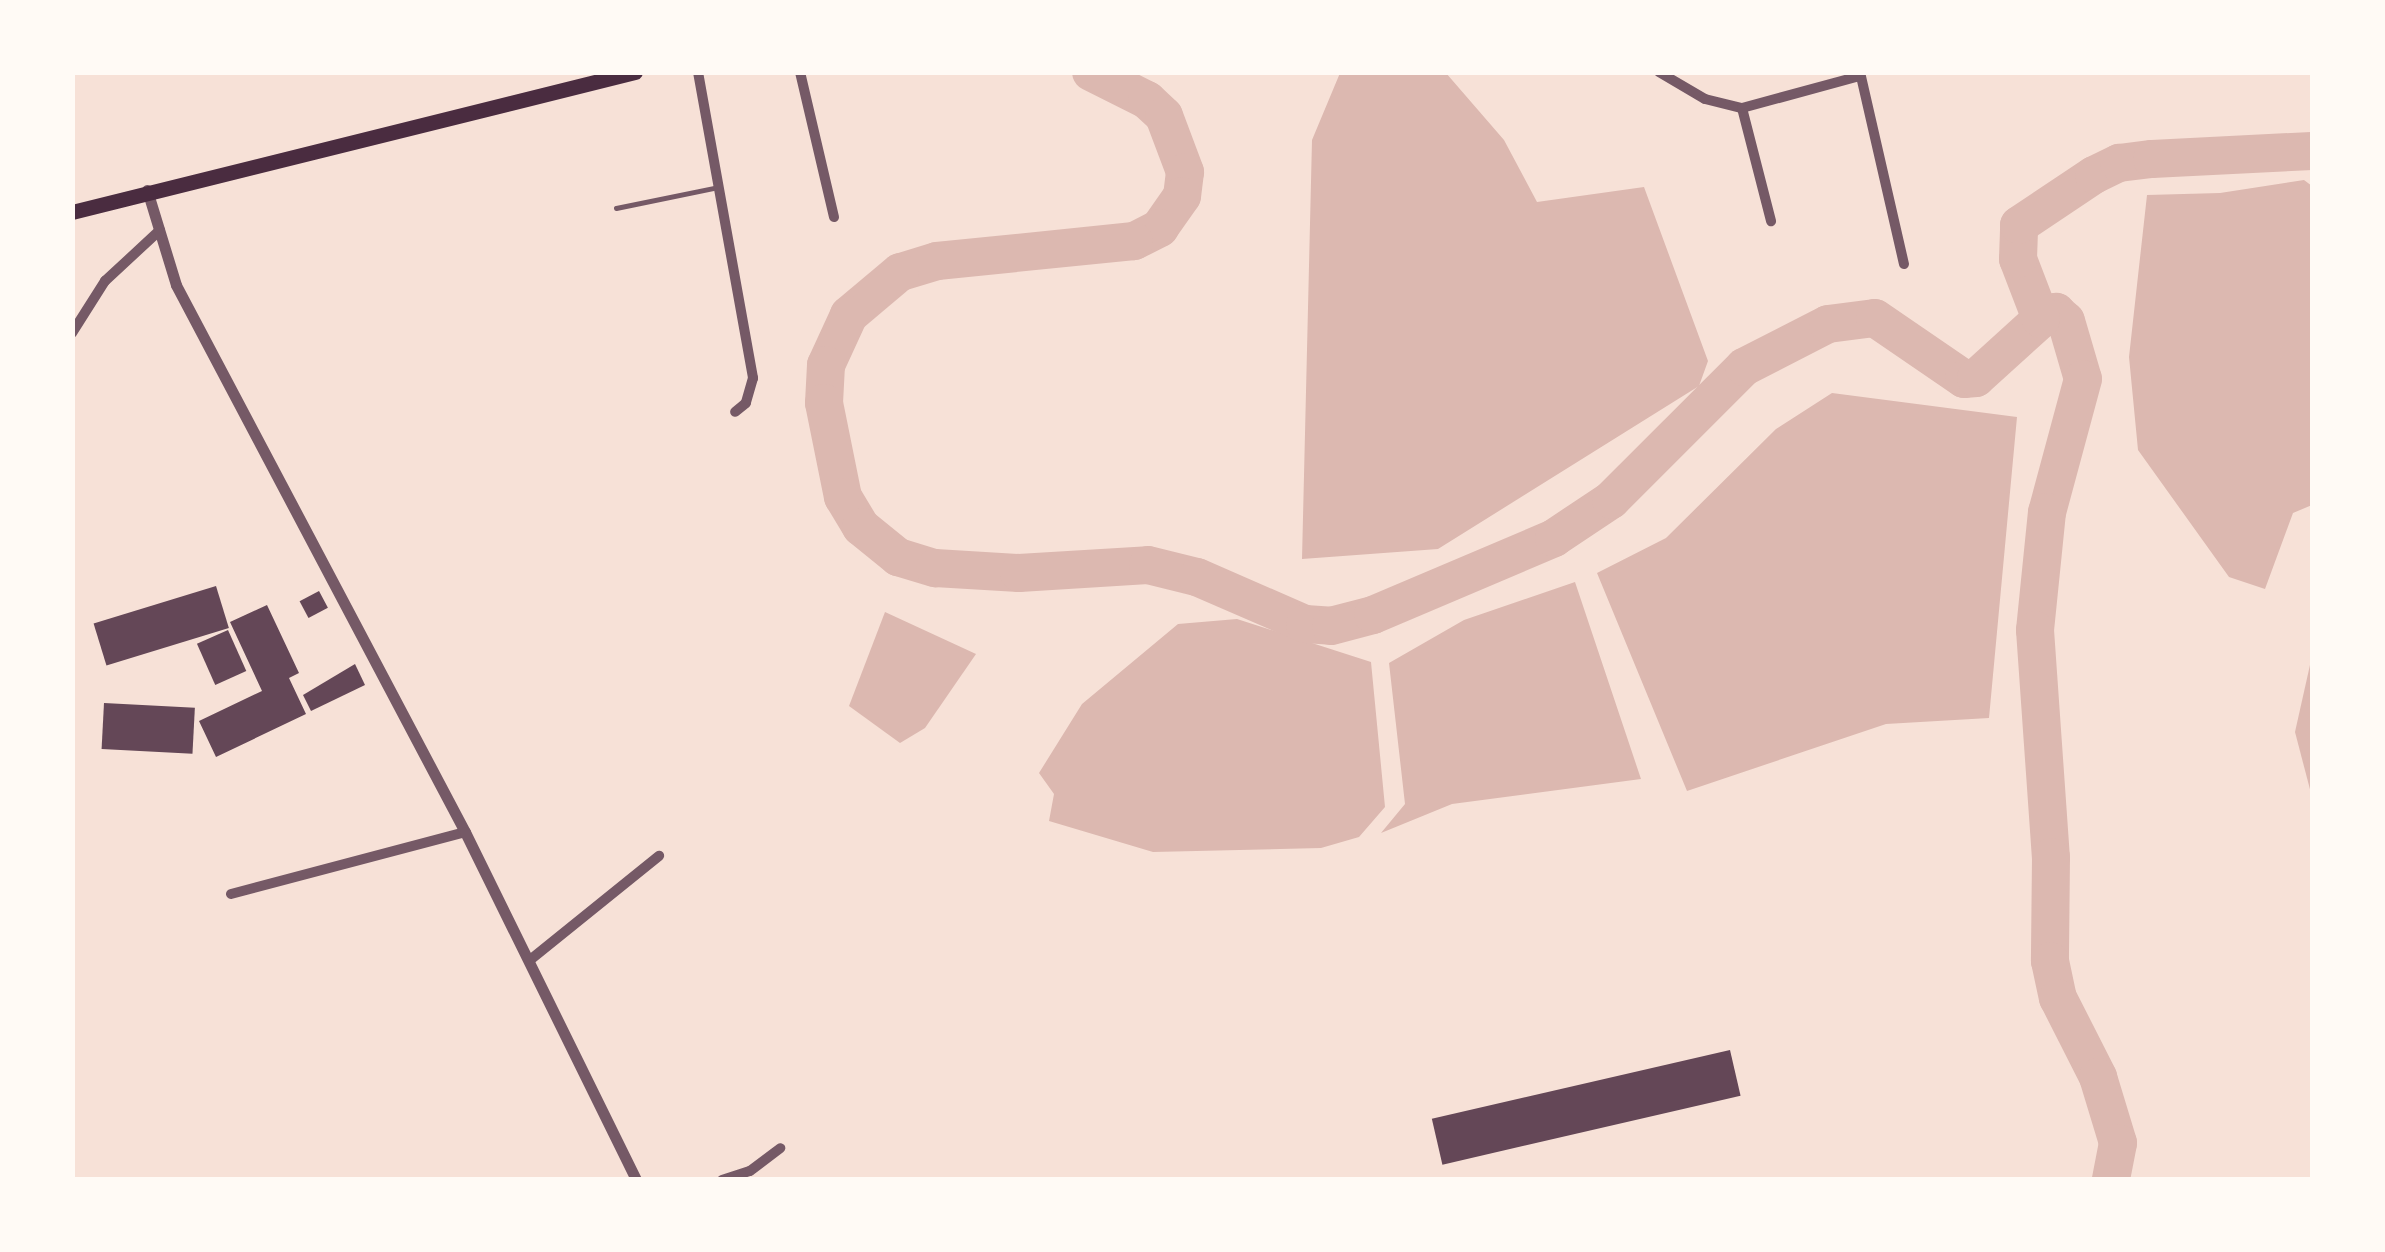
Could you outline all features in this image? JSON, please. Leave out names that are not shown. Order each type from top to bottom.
[{"type":"main road","points":[[72,212],[147,190],[635,72]]},
{"type":"street","points":[[698,72],[753,378],[746,403],[735,412]]},
{"type":"street","points":[[800,72],[834,217]]},
{"type":"street","points":[[1658,72],[1705,98],[1742,108],[1860,74],[1904,264]]},
{"type":"street","points":[[1742,108],[1771,221]]},
{"type":"street","points":[[147,190],[176,285],[465,832],[636,1180]]},
{"type":"street","points":[[72,333],[106,281],[160,230]]},
{"type":"street","points":[[231,894],[465,832]]},
{"type":"street","points":[[530,960],[659,856]]},
{"type":"street","points":[[722,1180],[750,1171],[780,1148]]},
{"type":"lane","points":[[616,208],[718,187]]},
{"type":"shaded area","points":[[1340,73],[1446,73],[1504,140],[1537,202],[1644,187],[1708,361],[1699,386],[1438,549],[1302,559],[1312,140]]},
{"type":"shaded area","points":[[2304,180],[2312,186],[2312,505],[2293,513],[2265,589],[2229,577],[2138,450],[2129,357],[2147,195],[2220,193]]},
{"type":"shaded area","points":[[1832,393],[2017,417],[1989,718],[1886,724],[1687,791],[1597,573],[1666,538],[1776,429]]},
{"type":"shaded area","points":[[1575,582],[1641,779],[1452,804],[1381,833],[1405,804],[1389,663],[1464,620]]},
{"type":"shaded area","points":[[885,612],[976,654],[925,728],[900,743],[849,706]]},
{"type":"shaded area","points":[[1237,619],[1371,662],[1385,807],[1359,837],[1321,848],[1153,852],[1049,821],[1054,794],[1039,773],[1082,704],[1178,624]]},
{"type":"shaded area","points":[[2312,656],[2312,797],[2295,732]]},
{"type":"building","points":[[216,586],[229,628],[106,666],[94,623]]},
{"type":"building","points":[[319,591],[328,608],[308,618],[300,601]]},
{"type":"building","points":[[267,605],[299,673],[289,678],[306,714],[216,757],[199,721],[262,691],[230,622]]},
{"type":"building","points":[[228,630],[246,671],[215,685],[197,644]]},
{"type":"building","points":[[355,664],[365,685],[311,711],[303,695]]},
{"type":"building","points":[[104,703],[195,708],[192,754],[102,749]]},
{"type":"building","points":[[1730,1050],[1741,1096],[1442,1165],[1432,1119]]},
{"type":"waterway","points":[[1091,72],[1147,100],[1164,116],[1185,172],[1182,196],[1160,228],[1134,241],[937,261],[900,272],[849,315],[826,365],[824,403],[843,497],[861,527],[898,557],[935,568],[1019,573],[1148,565],[1197,577],[1305,624],[1331,626],[1373,615],[1554,538],[1611,500],[1744,367],[1828,324],[1875,318],[1964,379],[1976,378],[2041,319],[2056,312],[2066,321],[2083,379],[2047,512],[2035,630],[2051,857],[2050,961],[2058,998],[2098,1077],[2118,1143],[2111,1180]]},
{"type":"waterway","points":[[2041,319],[2018,259],[2019,225],[2094,175],[2119,163],[2152,159],[2312,151]]}]
